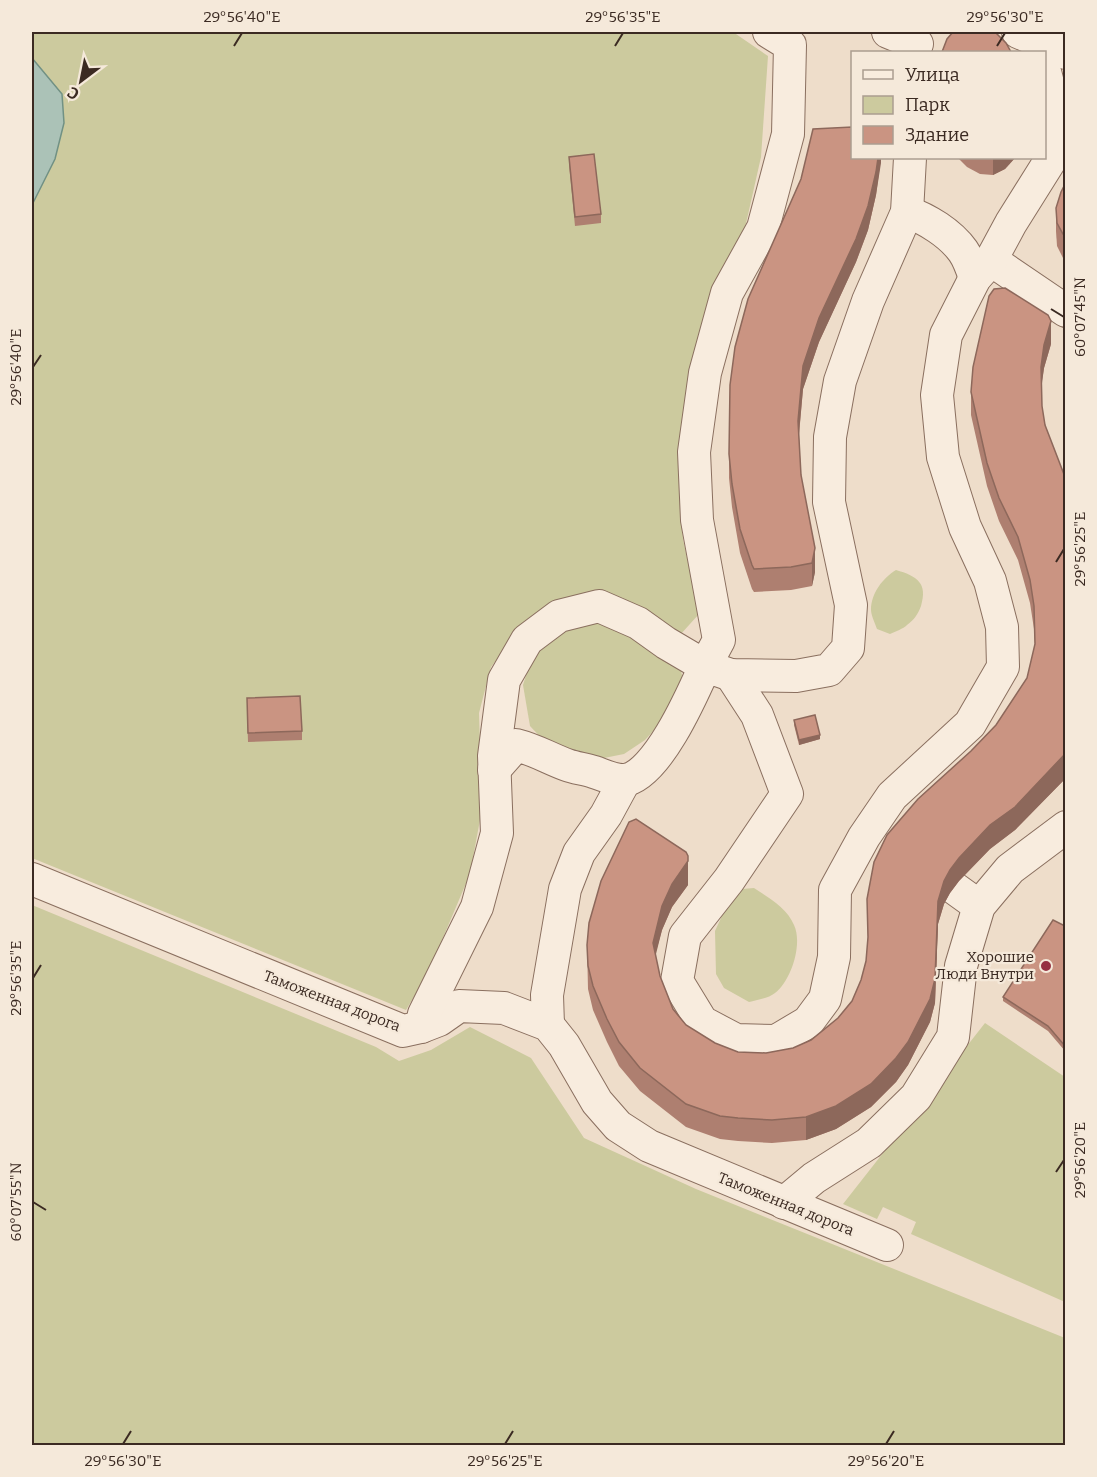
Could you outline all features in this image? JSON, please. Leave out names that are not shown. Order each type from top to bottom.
[{"type":"street","points":[[888,32],[919,43]]},
{"type":"street","points":[[494,770],[516,745],[537,751],[567,765],[624,780],[637,774],[654,758],[682,716],[718,670],[719,640],[697,520],[694,452],[705,373],[727,293],[763,228],[788,134],[789,36]]},
{"type":"street","points":[[421,1028],[424,1014],[477,907],[497,834],[494,756],[504,680],[527,640],[560,616],[599,606],[638,623],[666,643],[718,670],[757,715],[787,794],[742,862],[685,936],[677,981],[702,1022],[736,1040],[776,1041],[808,1022],[825,999],[834,957],[835,890],[864,837],[892,796],[969,724],[1004,667],[1002,627],[990,581],[965,526],[943,457],[937,395],[946,336],[1011,223],[1059,152],[1054,106],[1046,69]]},
{"type":"street","points":[[718,670],[796,676],[829,670],[848,648],[851,605],[829,502],[830,436],[840,381],[868,301],[907,212],[910,159]]},
{"type":"street","points":[[907,212],[921,217],[945,233],[983,269],[1065,311]]},
{"type":"street","points":[[1004,667],[1035,667]]},
{"type":"street","points":[[548,1025],[548,995],[566,889],[579,853],[606,815],[624,780]]},
{"type":"street","points":[[784,1203],[814,1178],[869,1143],[916,1097],[953,1038],[961,966],[979,906],[1010,869],[1065,827]]},
{"type":"street","points":[[864,837],[893,852]]},
{"type":"street","name":"Таможенная дорога","points":[[32,879],[403,1031],[421,1028],[439,1020],[459,1006],[504,1008],[548,1025],[564,1045],[597,1102],[618,1126],[649,1146],[887,1245]]},
{"type":"street","points":[[954,888],[979,906]]},
{"type":"green space","points":[[32,32],[733,32],[768,56],[761,157],[745,228],[691,373],[678,455],[683,539],[699,614],[680,635],[644,608],[600,590],[554,602],[521,627],[491,667],[479,713],[482,809],[470,874],[428,973],[406,1010],[32,858]]},
{"type":"green space","points":[[896,570],[910,575],[919,582],[922,586],[923,598],[914,619],[904,628],[890,634],[877,629],[871,610],[873,598],[879,587]]},
{"type":"green space","points":[[597,615],[663,655],[681,671],[684,683],[666,717],[645,740],[624,754],[599,759],[547,744],[530,726],[523,685],[529,666],[553,632]]},
{"type":"green space","points":[[754,888],[787,913],[794,925],[797,942],[794,962],[781,987],[770,996],[749,1002],[724,988],[716,974],[715,931],[727,905],[742,889]]},
{"type":"green space","points":[[32,905],[376,1047],[399,1061],[431,1050],[470,1027],[531,1058],[584,1138],[696,1189],[1065,1338],[1065,1445],[32,1445]]},
{"type":"green space","points":[[985,1023],[1065,1077],[1065,1302],[911,1234],[916,1222],[883,1207],[877,1219],[843,1204]]},
{"type":"shaded area","points":[[32,58],[62,94],[64,123],[55,159],[32,205]]},
{"type":"building","points":[[953,32],[995,32],[1010,51],[942,51],[947,39]]},
{"type":"building","points":[[851,127],[851,159],[878,159],[868,206],[856,239],[819,318],[803,366],[798,421],[801,475],[815,548],[812,563],[791,567],[754,569],[740,529],[729,454],[730,385],[735,347],[748,299],[801,179],[813,129]]},
{"type":"building","points":[[594,154],[601,214],[575,217],[569,157]]},
{"type":"building","points":[[1065,184],[1065,236],[1057,223],[1056,208]]},
{"type":"building","points":[[1005,288],[1048,315],[1051,321],[1041,367],[1042,406],[1045,425],[1065,477],[1065,754],[1015,807],[990,825],[950,870],[938,901],[935,979],[930,999],[908,1042],[871,1084],[836,1106],[806,1117],[772,1120],[738,1118],[720,1116],[686,1104],[640,1068],[619,1042],[593,986],[588,966],[589,923],[601,881],[629,822],[636,819],[686,852],[688,856],[688,861],[672,884],[662,906],[653,943],[660,976],[673,1009],[686,1025],[715,1043],[738,1052],[766,1053],[793,1048],[811,1040],[838,1018],[852,1001],[866,961],[867,899],[874,862],[887,835],[918,799],[996,725],[1027,678],[1035,644],[1034,606],[1030,580],[1018,537],[999,498],[987,463],[971,392],[973,367],[989,296],[994,289]]},
{"type":"building","points":[[300,696],[302,731],[248,733],[247,698]]},
{"type":"building","points":[[815,715],[820,735],[799,740],[794,720]]},
{"type":"building","name":"Хорошие Люди Внутри","points":[[1053,920],[1065,926],[1065,1046],[1048,1026],[1003,997]]},
{"type":"place","name":"Хорошие Люди Внутри","points":[[1046,966]]}]
